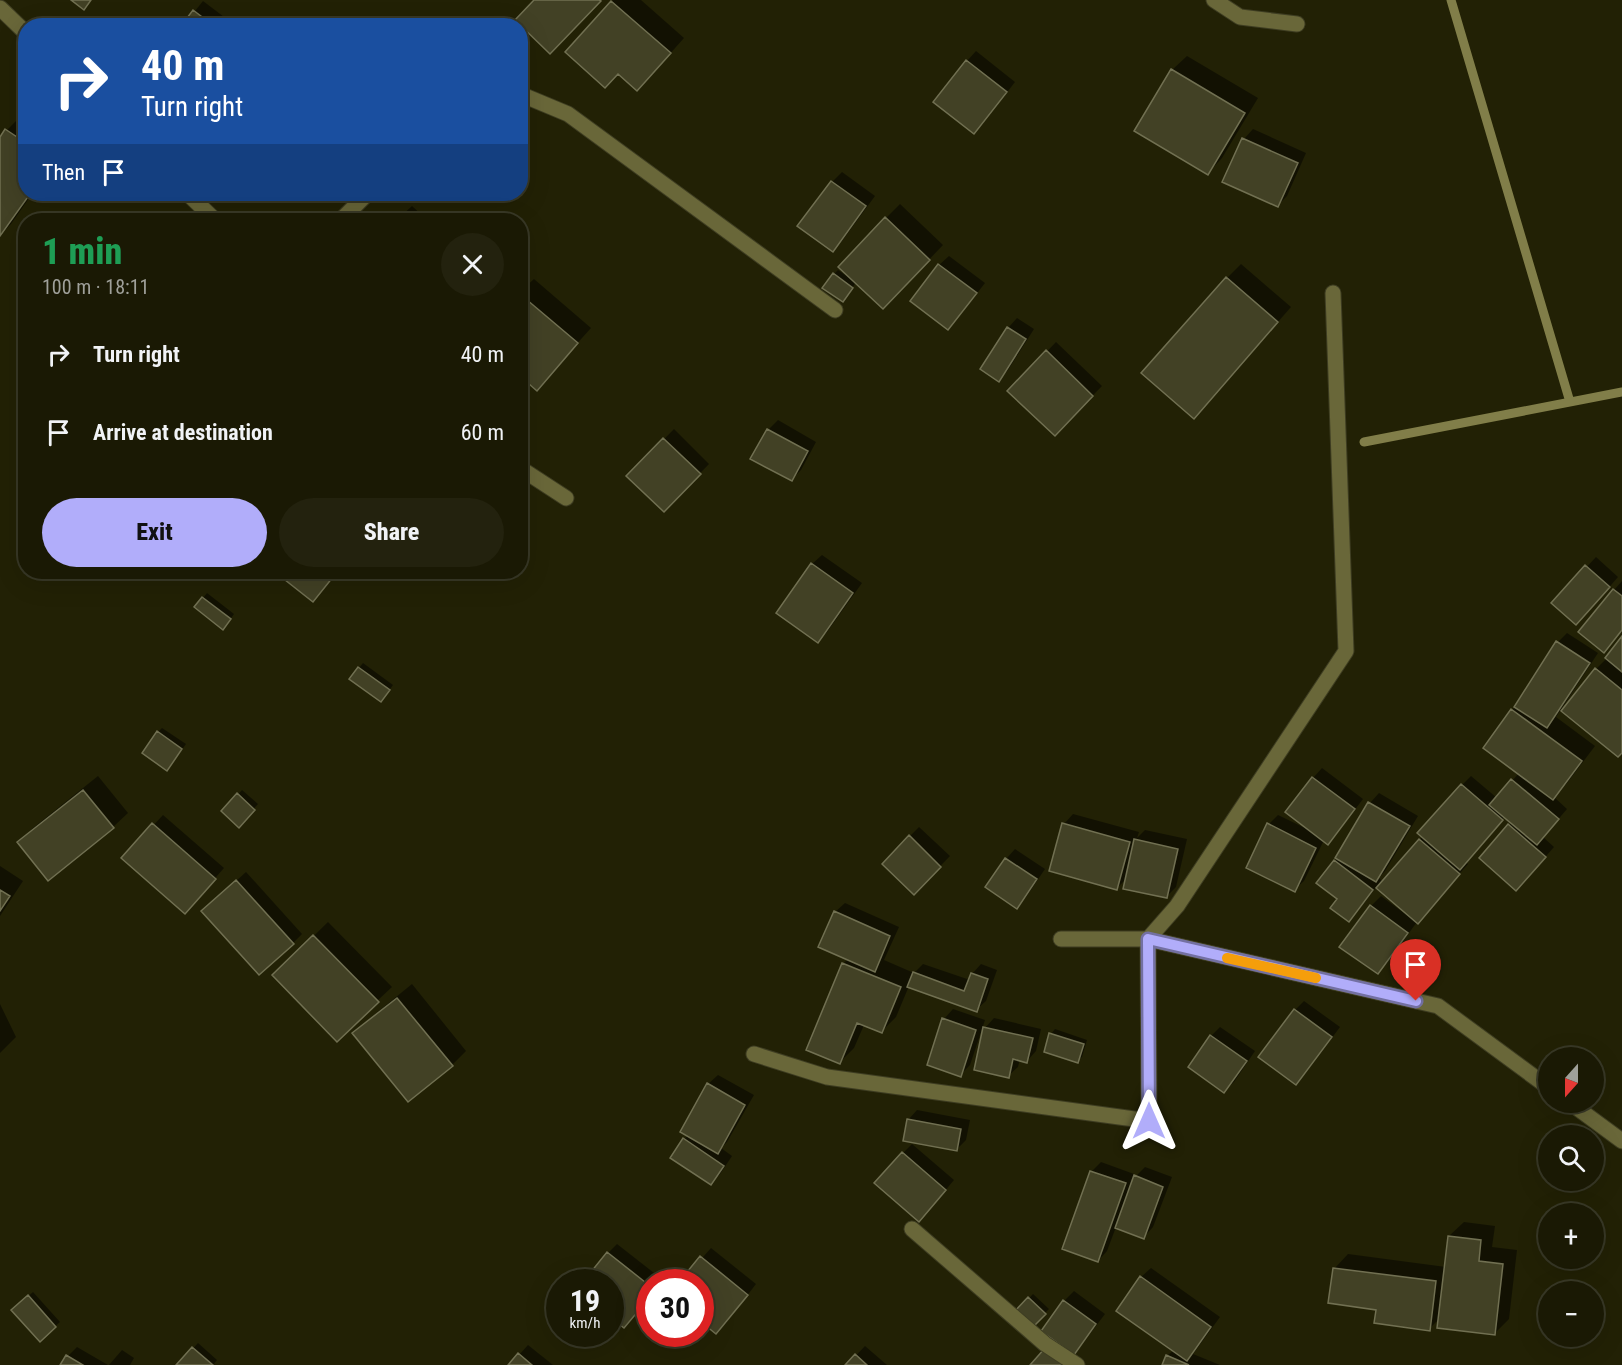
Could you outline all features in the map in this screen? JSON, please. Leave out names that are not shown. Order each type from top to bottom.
[{"type":"street","points":[[1214,0],[1240,17],[1297,24]]},
{"type":"street","points":[[0,8],[18,25]]},
{"type":"street","points":[[528,97],[568,114],[835,310]]},
{"type":"street","points":[[195,201],[208,213]]},
{"type":"street","points":[[348,213],[360,201]]},
{"type":"street","points":[[754,1054],[827,1077],[1149,1121],[1148,939],[1177,906],[1346,651],[1333,293]]},
{"type":"street","points":[[528,473],[566,498]]},
{"type":"street","points":[[1060,939],[1148,939],[1438,1006],[1538,1080]]},
{"type":"street","points":[[1584,1113],[1622,1141]]},
{"type":"street","points":[[912,1229],[1045,1344],[1077,1365]]},
{"type":"building","points":[[71,0],[91,0],[84,10]]},
{"type":"building","points":[[534,0],[601,1],[550,54],[528,33],[528,18],[517,18]]},
{"type":"building","points":[[611,1],[671,53],[637,91],[618,74],[605,88],[565,52]]},
{"type":"building","points":[[193,10],[204,18],[187,18]]},
{"type":"building","points":[[966,60],[1007,92],[974,134],[933,102]]},
{"type":"building","points":[[1171,69],[1245,113],[1208,175],[1134,131]]},
{"type":"building","points":[[5,129],[18,138],[18,201],[25,201],[0,236],[0,137]]},
{"type":"building","points":[[1242,138],[1298,163],[1278,207],[1222,182]]},
{"type":"building","points":[[831,181],[866,206],[833,252],[797,226]]},
{"type":"building","points":[[885,217],[930,260],[883,309],[838,267]]},
{"type":"building","points":[[938,264],[977,293],[948,330],[910,301]]},
{"type":"building","points":[[833,273],[853,288],[843,302],[822,288]]},
{"type":"building","points":[[1226,277],[1278,322],[1194,419],[1141,373]]},
{"type":"building","points":[[528,301],[578,343],[537,391],[528,383]]},
{"type":"building","points":[[1007,327],[1026,339],[999,382],[980,369]]},
{"type":"building","points":[[1046,350],[1093,396],[1055,436],[1007,391]]},
{"type":"building","points":[[767,429],[808,451],[792,481],[750,459]]},
{"type":"building","points":[[663,438],[701,474],[664,512],[626,476]]},
{"type":"building","points":[[811,563],[853,593],[818,643],[776,613]]},
{"type":"building","points":[[1585,565],[1610,587],[1576,625],[1551,603]]},
{"type":"building","points":[[284,579],[331,579],[313,602]]},
{"type":"building","points":[[1613,589],[1622,596],[1622,630],[1604,653],[1578,632]]},
{"type":"building","points":[[202,597],[231,619],[223,630],[194,607]]},
{"type":"building","points":[[1622,636],[1622,672],[1605,658]]},
{"type":"building","points":[[1556,641],[1590,663],[1547,728],[1514,707]]},
{"type":"building","points":[[358,667],[390,690],[381,702],[349,679]]},
{"type":"building","points":[[1595,668],[1622,690],[1622,753],[1618,757],[1561,711]]},
{"type":"building","points":[[1511,709],[1582,761],[1553,800],[1483,748]]},
{"type":"building","points":[[157,731],[182,749],[167,771],[142,753]]},
{"type":"building","points":[[1312,777],[1355,809],[1328,845],[1285,812]]},
{"type":"building","points":[[1511,779],[1559,819],[1537,845],[1489,805]]},
{"type":"building","points":[[1461,784],[1503,820],[1460,870],[1417,833]]},
{"type":"building","points":[[83,790],[114,828],[48,881],[17,842]]},
{"type":"building","points":[[237,793],[255,810],[239,828],[221,811]]},
{"type":"building","points":[[1368,802],[1410,826],[1376,882],[1335,858]]},
{"type":"building","points":[[152,823],[216,879],[185,914],[121,858]]},
{"type":"building","points":[[1062,823],[1130,842],[1117,890],[1049,871]]},
{"type":"building","points":[[1267,823],[1316,848],[1295,892],[1246,868]]},
{"type":"building","points":[[1508,824],[1546,857],[1516,891],[1479,858]]},
{"type":"building","points":[[909,835],[941,867],[914,895],[882,864]]},
{"type":"building","points":[[1134,839],[1178,849],[1167,898],[1123,889]]},
{"type":"building","points":[[1419,839],[1460,874],[1418,924],[1376,888]]},
{"type":"building","points":[[1005,858],[1037,879],[1017,909],[985,887]]},
{"type":"building","points":[[1334,860],[1373,890],[1349,922],[1330,908],[1337,899],[1316,883]]},
{"type":"building","points":[[236,880],[294,944],[259,975],[201,911]]},
{"type":"building","points":[[0,890],[10,896],[0,911]]},
{"type":"building","points":[[1370,905],[1408,933],[1378,974],[1339,947]]},
{"type":"building","points":[[834,911],[890,936],[875,972],[818,947]]},
{"type":"building","points":[[313,935],[379,1002],[337,1042],[272,975]]},
{"type":"building","points":[[842,963],[901,987],[882,1033],[857,1023],[840,1064],[806,1050]]},
{"type":"building","points":[[913,972],[964,991],[971,973],[988,979],[977,1012],[907,987]]},
{"type":"building","points":[[397,998],[453,1066],[408,1102],[352,1033]]},
{"type":"building","points":[[1294,1009],[1332,1037],[1296,1085],[1258,1057]]},
{"type":"building","points":[[942,1018],[976,1030],[961,1077],[927,1065]]},
{"type":"building","points":[[983,1027],[1033,1038],[1027,1063],[1013,1059],[1009,1078],[974,1070]]},
{"type":"building","points":[[1049,1033],[1084,1044],[1078,1063],[1044,1052]]},
{"type":"building","points":[[1210,1035],[1247,1061],[1224,1093],[1188,1067]]},
{"type":"building","points":[[707,1083],[745,1105],[718,1154],[680,1132]]},
{"type":"building","points":[[907,1119],[961,1129],[957,1151],[903,1141]]},
{"type":"building","points":[[683,1138],[724,1166],[711,1185],[670,1158]]},
{"type":"building","points":[[902,1152],[946,1190],[919,1222],[874,1183]]},
{"type":"building","points":[[1090,1171],[1126,1183],[1098,1262],[1062,1249]]},
{"type":"building","points":[[1134,1175],[1163,1187],[1144,1239],[1115,1228]]},
{"type":"building","points":[[1448,1236],[1481,1240],[1479,1261],[1503,1264],[1495,1335],[1437,1328]]},
{"type":"building","points":[[607,1252],[636,1275],[636,1314],[624,1328],[624,1269],[593,1269]]},
{"type":"building","points":[[700,1256],[748,1295],[716,1334],[714,1332],[714,1269],[690,1269]]},
{"type":"building","points":[[1333,1268],[1436,1281],[1430,1331],[1374,1323],[1376,1310],[1328,1303]]},
{"type":"building","points":[[1140,1276],[1211,1327],[1187,1361],[1116,1311]]},
{"type":"building","points":[[28,1295],[56,1327],[40,1342],[11,1310]]},
{"type":"building","points":[[1028,1297],[1046,1314],[1033,1327],[1015,1311]]},
{"type":"building","points":[[1063,1300],[1096,1324],[1074,1355],[1041,1331]]},
{"type":"building","points":[[192,1347],[213,1365],[176,1365]]},
{"type":"building","points":[[1045,1348],[1064,1365],[1030,1365]]},
{"type":"building","points":[[518,1353],[532,1365],[508,1365]]},
{"type":"building","points":[[855,1354],[867,1365],[845,1365]]},
{"type":"building","points":[[66,1355],[83,1365],[60,1365]]},
{"type":"building","points":[[1166,1355],[1189,1365],[1162,1365]]},
{"type":"waterway","points":[[1451,0],[1570,402]]},
{"type":"waterway","points":[[1364,442],[1622,392]]},
{"type":"slow traffic","points":[[1227,958],[1316,978]]},
{"type":"route","points":[[1149,1121],[1148,939],[1416,1001]]}]
